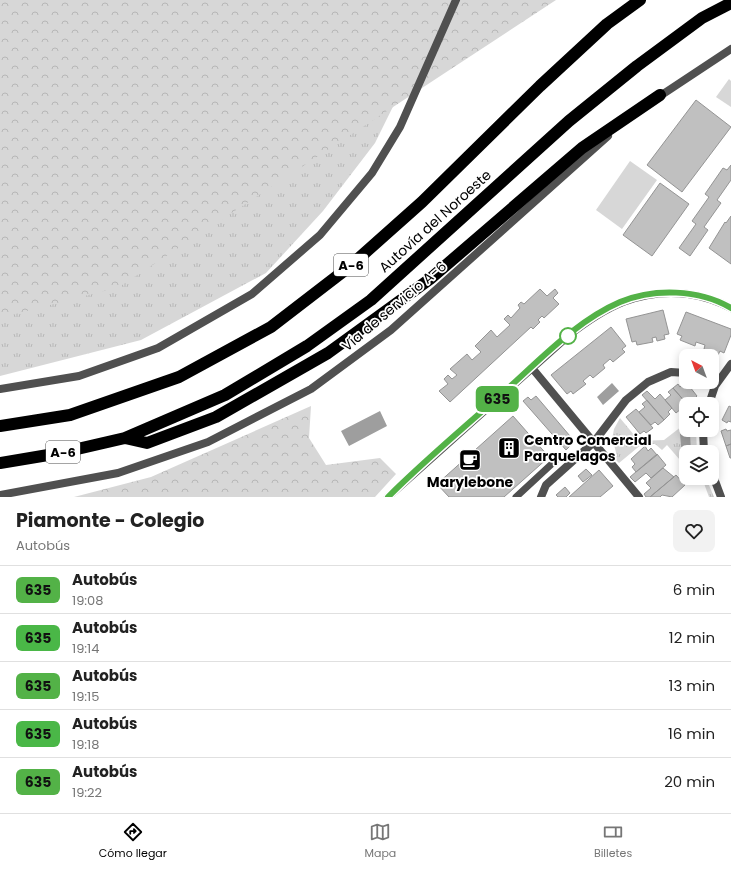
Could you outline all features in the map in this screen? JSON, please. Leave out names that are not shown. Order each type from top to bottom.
[{"type":"highway","name":"Autovía del Noroeste","points":[[0,426],[70,415],[179,378],[271,327],[348,267],[422,202],[540,86],[607,24],[640,0]]},
{"type":"highway","name":"Autovía del Noroeste","points":[[0,464],[60,453],[125,438],[225,395],[307,346],[371,300],[569,121],[637,66],[702,18],[731,3]]},
{"type":"highway","points":[[125,438],[147,443],[216,417],[328,353],[430,279],[582,148],[660,95]]},
{"type":"street","points":[[0,389],[79,376],[158,348],[252,294],[320,235],[372,173],[400,127],[456,0]]},
{"type":"street","name":"Vía de servicio A-6","points":[[0,495],[118,473],[208,442],[311,389],[391,330],[589,152],[660,95],[731,49]]},
{"type":"street","points":[[392,496],[532,368],[592,318],[620,302],[668,292],[699,296],[731,308]]},
{"type":"street","points":[[719,377],[731,364]]},
{"type":"street","points":[[532,368],[639,497]]},
{"type":"street","points":[[541,497],[546,485],[594,442],[626,400],[648,382],[670,372],[679,373]]},
{"type":"street","points":[[716,485],[721,497]]},
{"type":"lane","points":[[516,497],[556,460]]},
{"type":"green space","points":[[0,0],[416,60],[375,143],[323,211],[266,273],[141,340],[0,376]]},
{"type":"green space","points":[[0,0],[556,0],[119,287],[0,318]]},
{"type":"green space","points":[[729,79],[731,81],[731,107],[716,97]]},
{"type":"green space","points":[[630,161],[657,180],[622,229],[596,210]]},
{"type":"green space","points":[[311,406],[309,438],[326,465],[380,458],[396,474],[375,497],[74,497],[151,477]]},
{"type":"green space","points":[[620,418],[639,441],[664,440],[679,428],[679,437],[696,437],[697,445],[679,445],[679,459],[667,445],[662,450],[655,444],[642,444],[619,463],[614,458],[617,456],[614,445],[611,445],[614,429]]},
{"type":"green space","points":[[705,485],[709,485],[714,497],[709,497]]},
{"type":"shaded area","points":[[612,383],[619,391],[603,405],[597,397]]},
{"type":"shaded area","points":[[380,411],[387,426],[349,446],[341,431]]},
{"type":"shaded area","points":[[680,437],[690,437],[691,445],[681,445]]},
{"type":"building","points":[[696,100],[731,127],[682,192],[647,165]]},
{"type":"building","points":[[731,165],[731,180],[717,200],[721,203],[704,227],[708,230],[690,256],[679,248],[696,224],[692,221],[709,197],[705,194],[723,168],[727,170]]},
{"type":"building","points":[[660,183],[689,204],[652,256],[623,235]]},
{"type":"building","points":[[731,216],[731,264],[709,248],[725,222],[726,223]]},
{"type":"building","points":[[540,289],[547,296],[555,289],[558,293],[553,298],[559,304],[544,318],[542,316],[538,320],[540,322],[533,329],[531,327],[450,402],[439,391],[448,384],[444,379],[448,375],[452,379],[457,375],[450,369],[467,354],[472,360],[481,352],[475,346],[491,330],[497,337],[510,325],[504,319],[508,315],[511,318],[520,308],[518,305],[521,302],[524,304]]},
{"type":"building","points":[[663,310],[669,334],[664,335],[665,339],[657,341],[656,337],[652,338],[653,342],[637,345],[636,341],[632,342],[626,319]]},
{"type":"building","points":[[686,312],[731,329],[731,335],[724,353],[720,351],[719,353],[719,349],[704,349],[705,345],[696,342],[695,346],[680,340],[682,336],[677,334]]},
{"type":"building","points":[[611,327],[626,346],[622,349],[625,352],[613,362],[610,359],[603,365],[605,368],[593,378],[590,375],[583,381],[586,384],[573,394],[571,391],[567,394],[551,375]]},
{"type":"building","points":[[678,384],[679,389],[692,389],[697,396],[681,397],[673,388]]},
{"type":"building","points":[[673,388],[681,397],[679,397],[679,411],[676,413],[665,400],[671,395],[668,392]]},
{"type":"building","points":[[647,391],[655,399],[660,394],[672,408],[668,412],[670,414],[664,420],[642,395]]},
{"type":"building","points":[[536,396],[570,436],[566,439],[571,445],[566,450],[523,401],[528,397],[531,400]]},
{"type":"building","points":[[647,400],[664,420],[658,425],[655,422],[651,425],[639,412],[645,407],[642,404]]},
{"type":"building","points":[[729,406],[731,407],[731,422],[728,421],[727,423],[722,420]]},
{"type":"building","points":[[636,409],[653,428],[646,433],[644,431],[640,434],[626,417]]},
{"type":"building","name":"Centro Comercial Parquelagos","points":[[513,416],[549,457],[504,497],[449,497],[437,484]]},
{"type":"building","points":[[726,429],[727,431],[731,430],[731,444],[726,446],[721,431]]},
{"type":"building","points":[[731,444],[731,458],[730,458],[726,446]]},
{"type":"building","points":[[645,446],[648,451],[651,448],[657,455],[636,472],[632,467],[635,464],[631,459]]},
{"type":"building","points":[[657,454],[666,465],[651,478],[646,473],[635,482],[630,477]]},
{"type":"building","points":[[663,468],[674,477],[650,497],[646,497],[644,494],[651,488],[646,483]]},
{"type":"building","points":[[586,469],[592,475],[583,482],[578,476]]},
{"type":"building","points":[[599,470],[613,486],[600,497],[569,497]]},
{"type":"building","points":[[676,475],[679,478],[679,485],[685,485],[672,497],[662,495],[660,497],[650,497]]},
{"type":"building","points":[[565,487],[570,493],[566,497],[558,497],[556,495]]},
{"type":"bus line","name":"635","points":[[388,497],[424,463],[568,336],[592,318],[620,302],[642,296],[668,292],[699,296],[731,308]]},
{"type":"place","name":"Centro Comercial Parquelagos","points":[[509,448]]},
{"type":"place","name":"Marylebone","points":[[470,460]]}]
